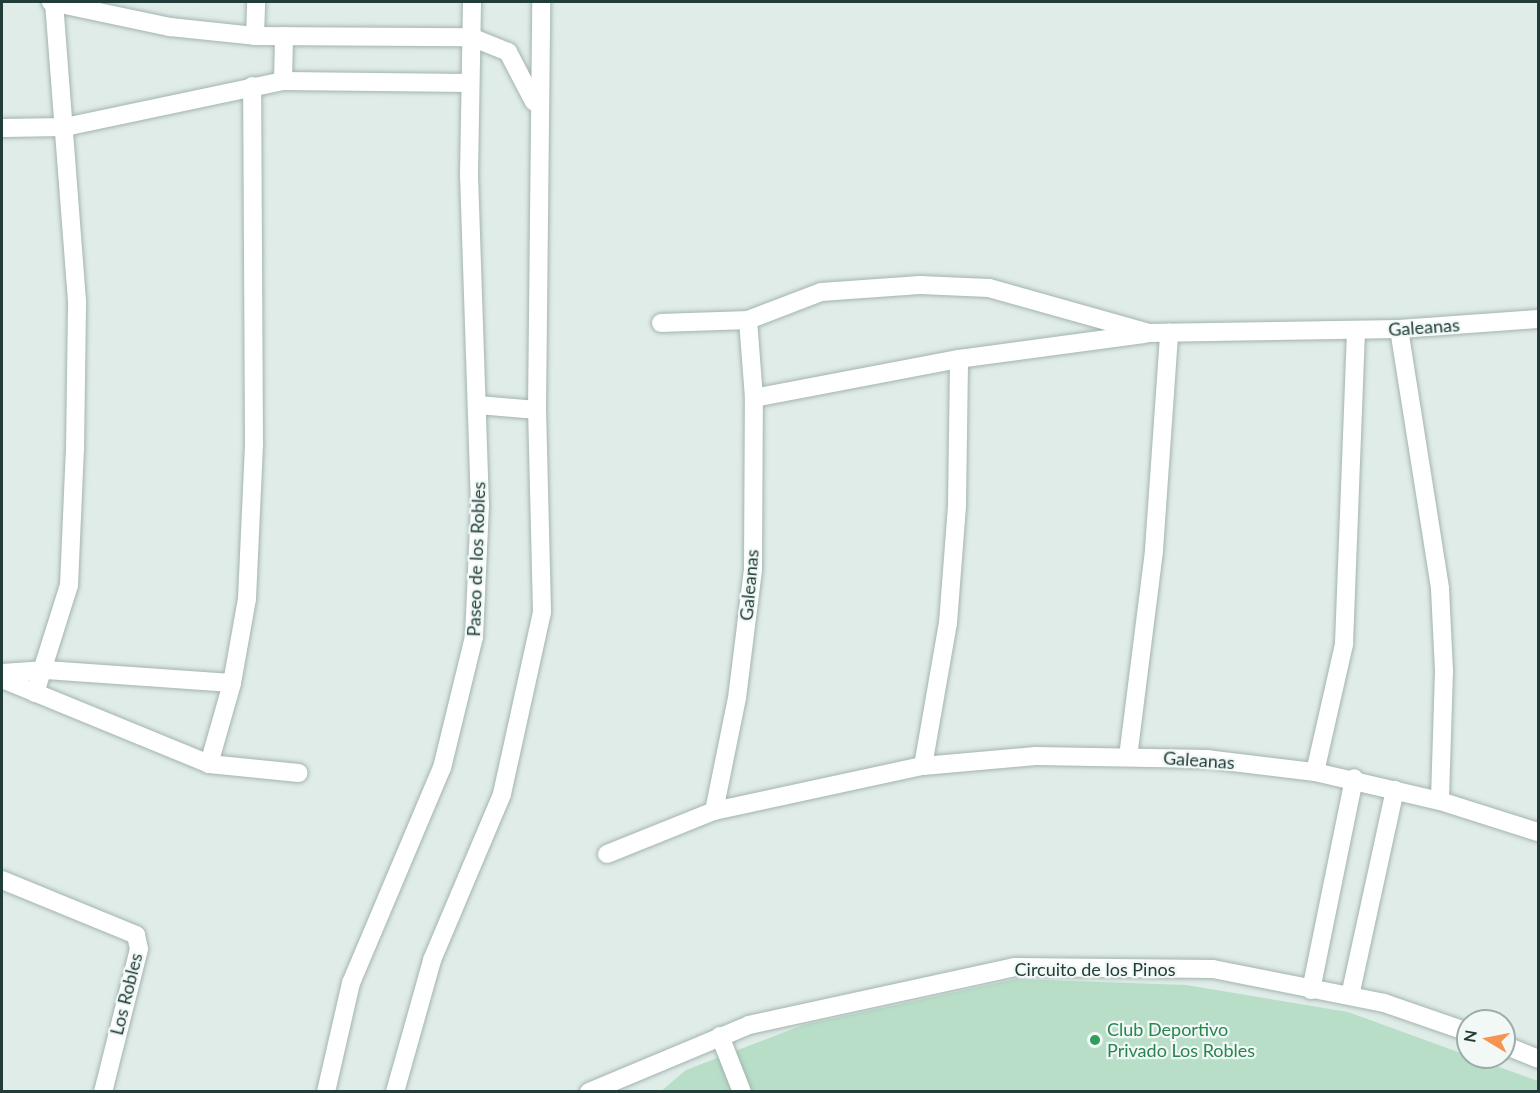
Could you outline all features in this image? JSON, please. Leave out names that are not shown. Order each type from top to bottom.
[{"type":"street","points":[[35,693],[46,670],[69,585],[75,450],[77,301],[65,128],[53,2],[170,27],[255,36],[471,37],[508,52],[537,109]]},
{"type":"street","points":[[255,36],[256,2]]},
{"type":"street","name":"Paseo de los Robles","points":[[326,1092],[351,983],[442,768],[474,638],[478,405],[470,83],[472,2]]},
{"type":"street","points":[[395,1092],[432,960],[502,794],[528,699],[542,612],[537,410],[537,109],[541,2]]},
{"type":"street","points":[[283,81],[284,36]]},
{"type":"street","points":[[2,128],[65,128],[283,81],[470,83]]},
{"type":"street","points":[[209,764],[232,683],[247,598],[254,445],[252,86]]},
{"type":"street","name":"Galeanas","points":[[1539,319],[1399,330],[1149,333],[989,288],[921,285],[821,292],[748,320],[754,398],[753,569],[737,698],[714,811],[923,766],[1036,756],[1207,759],[1354,778],[1440,801],[1539,832]]},
{"type":"street","points":[[661,323],[748,320]]},
{"type":"street","points":[[1399,330],[1440,589],[1444,671],[1440,801]]},
{"type":"street","points":[[1315,772],[1344,644],[1356,331]]},
{"type":"street","points":[[754,398],[959,359],[1149,333]]},
{"type":"street","points":[[1128,757],[1154,550],[1169,333]]},
{"type":"street","points":[[923,766],[949,612],[957,506],[959,359]]},
{"type":"street","points":[[478,405],[537,410]]},
{"type":"street","points":[[2,673],[46,670],[232,683]]},
{"type":"street","points":[[2,679],[209,764],[299,773]]},
{"type":"street","points":[[1311,990],[1354,778]]},
{"type":"street","points":[[1350,996],[1395,790]]},
{"type":"street","points":[[607,854],[714,811]]},
{"type":"street","name":"Los Robles","points":[[2,880],[136,935],[139,948],[103,1092]]},
{"type":"street","name":"Circuito de los Pinos","points":[[589,1092],[617,1085],[720,1036],[749,1025],[1014,967],[1213,969],[1350,996],[1456,1028]]},
{"type":"street","points":[[720,1036],[739,1090]]},
{"type":"street","points":[[1516,1050],[1539,1059]]},
{"type":"green space","name":"Club Deportivo Privado Los Robles","points":[[1016,979],[1186,985],[1348,1012],[1456,1051],[1456,1069],[1505,1069],[1538,1081],[1538,1092],[660,1092],[686,1070],[803,1025]]},
{"type":"place","name":"Club Deportivo Privado Los Robles","points":[[1095,1040]]}]
